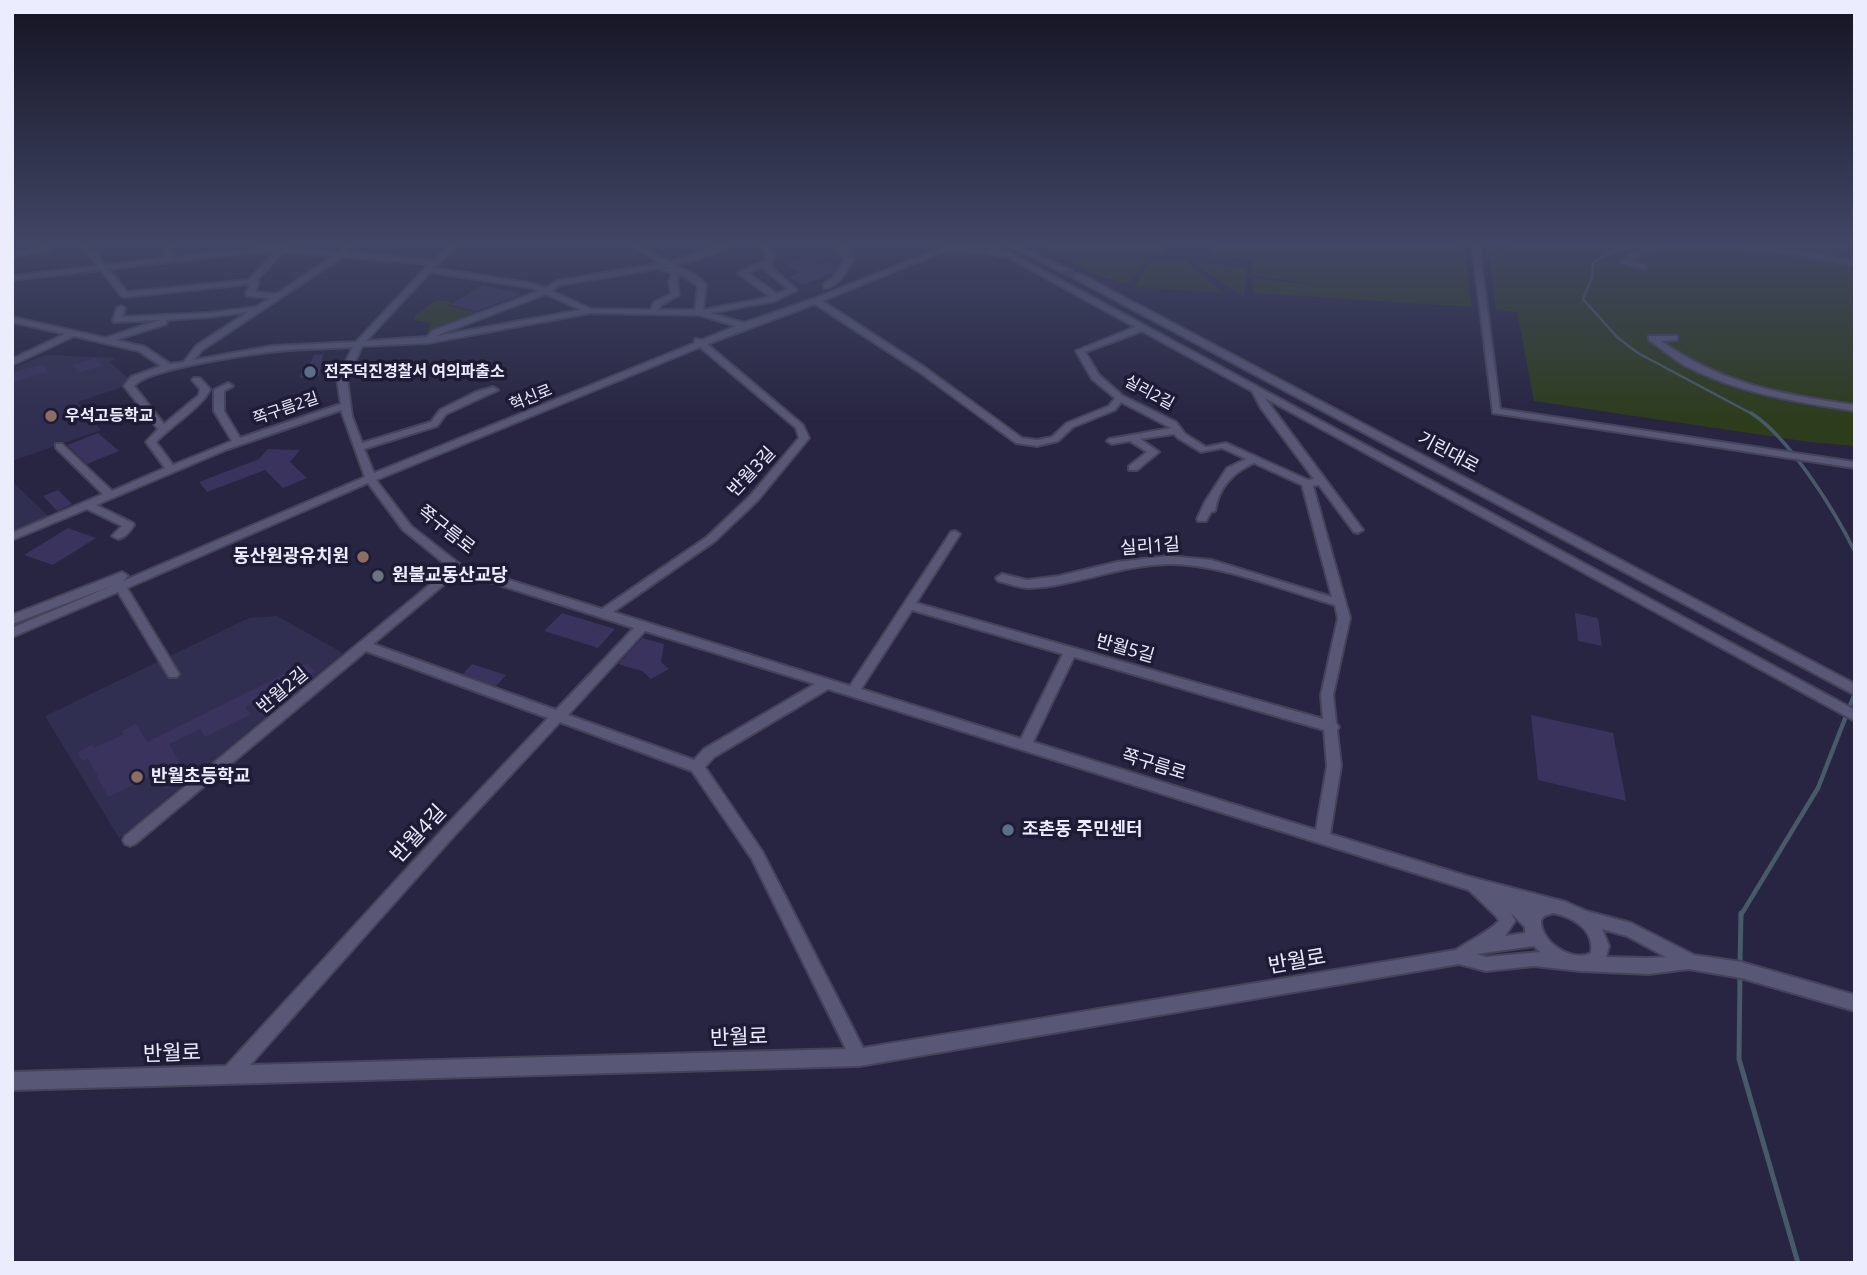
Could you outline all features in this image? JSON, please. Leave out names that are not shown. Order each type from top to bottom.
[{"type":"street","points":[[188,362],[199,348],[265,304]]},
{"type":"street","name":"쪽구름로","points":[[397,304],[358,345],[342,379],[344,406],[370,477],[407,528],[457,568],[1471,884],[1553,906]]},
{"type":"street","points":[[428,340],[435,332],[513,304]]},
{"type":"street","points":[[574,304],[590,311]]},
{"type":"street","points":[[654,313],[658,304]]},
{"type":"street","points":[[699,313],[700,304]]},
{"type":"street","points":[[163,429],[129,386],[134,379],[188,362],[272,349],[428,340],[590,311],[699,313],[746,304]]},
{"type":"street","name":"혁신로","points":[[12,620],[118,582],[790,304]]},
{"type":"street","name":"혁신로","points":[[741,325],[808,304]]},
{"type":"street","points":[[820,304],[921,369],[1018,441],[1037,443],[1055,439],[1069,425],[1112,408],[1120,397]]},
{"type":"street","name":"기린대로","points":[[1100,304],[1855,716]]},
{"type":"street","name":"기린대로","points":[[1129,304],[1855,690]]},
{"type":"street","points":[[1482,304],[1496,411],[1855,465]]},
{"type":"street","points":[[121,308],[117,320],[179,317],[258,308]]},
{"type":"street","points":[[699,313],[741,325]]},
{"type":"street","points":[[107,341],[179,317]]},
{"type":"street","points":[[12,319],[142,349],[168,367]]},
{"type":"street","name":"실리2길","points":[[1144,327],[1080,351],[1095,377],[1120,397],[1173,424],[1181,436],[1205,450],[1223,445],[1252,460],[1313,482]]},
{"type":"street","points":[[15,359],[73,333]]},
{"type":"street","points":[[1674,338],[1652,338],[1685,362],[1747,387],[1855,408]]},
{"type":"street","name":"반월3길","points":[[604,613],[711,539],[754,498],[804,438],[800,427],[699,342]]},
{"type":"street","points":[[172,469],[151,442],[203,396],[205,389],[197,380]]},
{"type":"street","name":"쪽구름2길","points":[[228,386],[219,390],[219,411],[237,442]]},
{"type":"street","points":[[361,447],[434,424],[443,412],[493,390]]},
{"type":"street","points":[[1256,390],[1313,482],[1358,530]]},
{"type":"street","name":"쪽구름2길","points":[[12,537],[237,442],[344,406]]},
{"type":"street","name":"실리2길","points":[[1112,441],[1178,430]]},
{"type":"street","points":[[1130,437],[1154,452],[1133,468]]},
{"type":"street","points":[[59,446],[110,495]]},
{"type":"street","points":[[1202,519],[1231,470],[1252,460]]},
{"type":"street","points":[[1313,482],[1344,618],[1327,695],[1334,766],[1322,837]]},
{"type":"street","points":[[86,505],[129,525],[118,536]]},
{"type":"street","points":[[853,691],[955,534]]},
{"type":"street","name":"실리1길","points":[[1002,578],[1027,584],[1059,580],[1117,566],[1167,560],[1211,564],[1340,603]]},
{"type":"street","name":"반월2길","points":[[130,840],[457,568]]},
{"type":"street","points":[[118,582],[173,674]]},
{"type":"street","name":"혁신로","points":[[12,633],[118,582]]},
{"type":"street","name":"반월5길","points":[[908,606],[1332,727]]},
{"type":"street","name":"반월4길","points":[[230,1075],[448,833],[643,626]]},
{"type":"street","points":[[365,646],[698,767],[757,855],[859,1057]]},
{"type":"street","points":[[1025,745],[1070,652]]},
{"type":"street","points":[[698,767],[709,753],[827,682]]},
{"type":"street","points":[[1459,957],[1473,947],[1530,940],[1533,928],[1538,911],[1553,906],[1574,911],[1583,917],[1598,933],[1602,951],[1598,958],[1575,963],[1547,950],[1533,928],[1520,910],[1471,884]]},
{"type":"street","points":[[1471,884],[1502,911],[1507,921],[1503,929],[1485,939],[1480,947]]},
{"type":"street","points":[[1583,917],[1631,929],[1689,962]]},
{"type":"street","points":[[1459,957],[1486,964],[1534,959],[1649,966],[1689,962],[1741,970],[1855,1003]]},
{"type":"street","name":"반월로","points":[[12,1081],[859,1057],[1459,957]]},
{"type":"shaded area","name":"우석고등학교","points":[[46,355],[116,358],[110,362],[129,379],[125,386],[77,402],[101,430],[12,461],[12,368]]},
{"type":"shaded area","points":[[12,481],[50,518],[12,534]]},
{"type":"shaded area","name":"반월초등학교","points":[[277,616],[343,653],[119,838],[45,716],[249,618]]},
{"type":"green space","points":[[431,304],[452,304],[449,306],[482,313],[434,332],[427,332],[431,323],[414,320],[415,315]]},
{"type":"green space","points":[[1417,304],[1472,304],[1472,307]]},
{"type":"green space","points":[[1495,304],[1855,304],[1855,446],[1809,442],[1534,401],[1517,312],[1496,310]]},
{"type":"building","points":[[452,304],[497,304],[477,311],[450,305]]},
{"type":"building","points":[[323,354],[319,376],[300,378],[302,368],[308,368],[314,355]]},
{"type":"building","points":[[96,358],[102,366],[78,373],[72,365]]},
{"type":"building","points":[[42,364],[48,372],[12,383],[12,373]]},
{"type":"building","points":[[98,433],[119,451],[87,464],[67,445]]},
{"type":"building","points":[[268,449],[300,450],[290,462],[307,478],[283,488],[265,470],[207,492],[199,482],[259,459]]},
{"type":"building","points":[[58,490],[72,504],[57,511],[43,496]]},
{"type":"building","points":[[68,528],[96,538],[53,565],[24,555]]},
{"type":"building","points":[[562,613],[615,629],[598,648],[544,631]]},
{"type":"building","points":[[1575,613],[1598,618],[1602,646],[1578,641]]},
{"type":"building","points":[[642,638],[664,644],[661,662],[669,669],[651,679],[642,671],[618,664]]},
{"type":"building","name":"반월초등학교","points":[[307,663],[315,672],[245,707],[250,715],[205,737],[200,729],[169,744],[188,777],[165,789],[156,773],[108,797],[88,758],[82,761],[78,752],[92,745],[94,748],[124,734],[122,731],[136,724],[147,742]]},
{"type":"building","points":[[472,664],[506,675],[496,686],[463,674]]},
{"type":"building","points":[[1531,715],[1613,733],[1626,801],[1538,780]]},
{"type":"waterway","points":[[1587,304],[1617,337],[1638,353],[1753,414]]},
{"type":"waterway","points":[[1753,414],[1780,439],[1810,476],[1855,552]]},
{"type":"waterway","points":[[1741,915],[1818,788],[1855,693]]},
{"type":"waterway","points":[[1740,964],[1741,913]]},
{"type":"waterway","points":[[1740,975],[1739,1059],[1798,1263]]},
{"type":"place","name":"전주덕진경찰서 여의파출소","points":[[310,372]]},
{"type":"place","name":"우석고등학교","points":[[51,416]]},
{"type":"place","name":"동산원광유치원","points":[[363,557]]},
{"type":"place","name":"원불교동산교당","points":[[378,576]]},
{"type":"place","name":"반월초등학교","points":[[137,777]]},
{"type":"place","name":"조촌동 주민센터","points":[[1008,830]]}]
